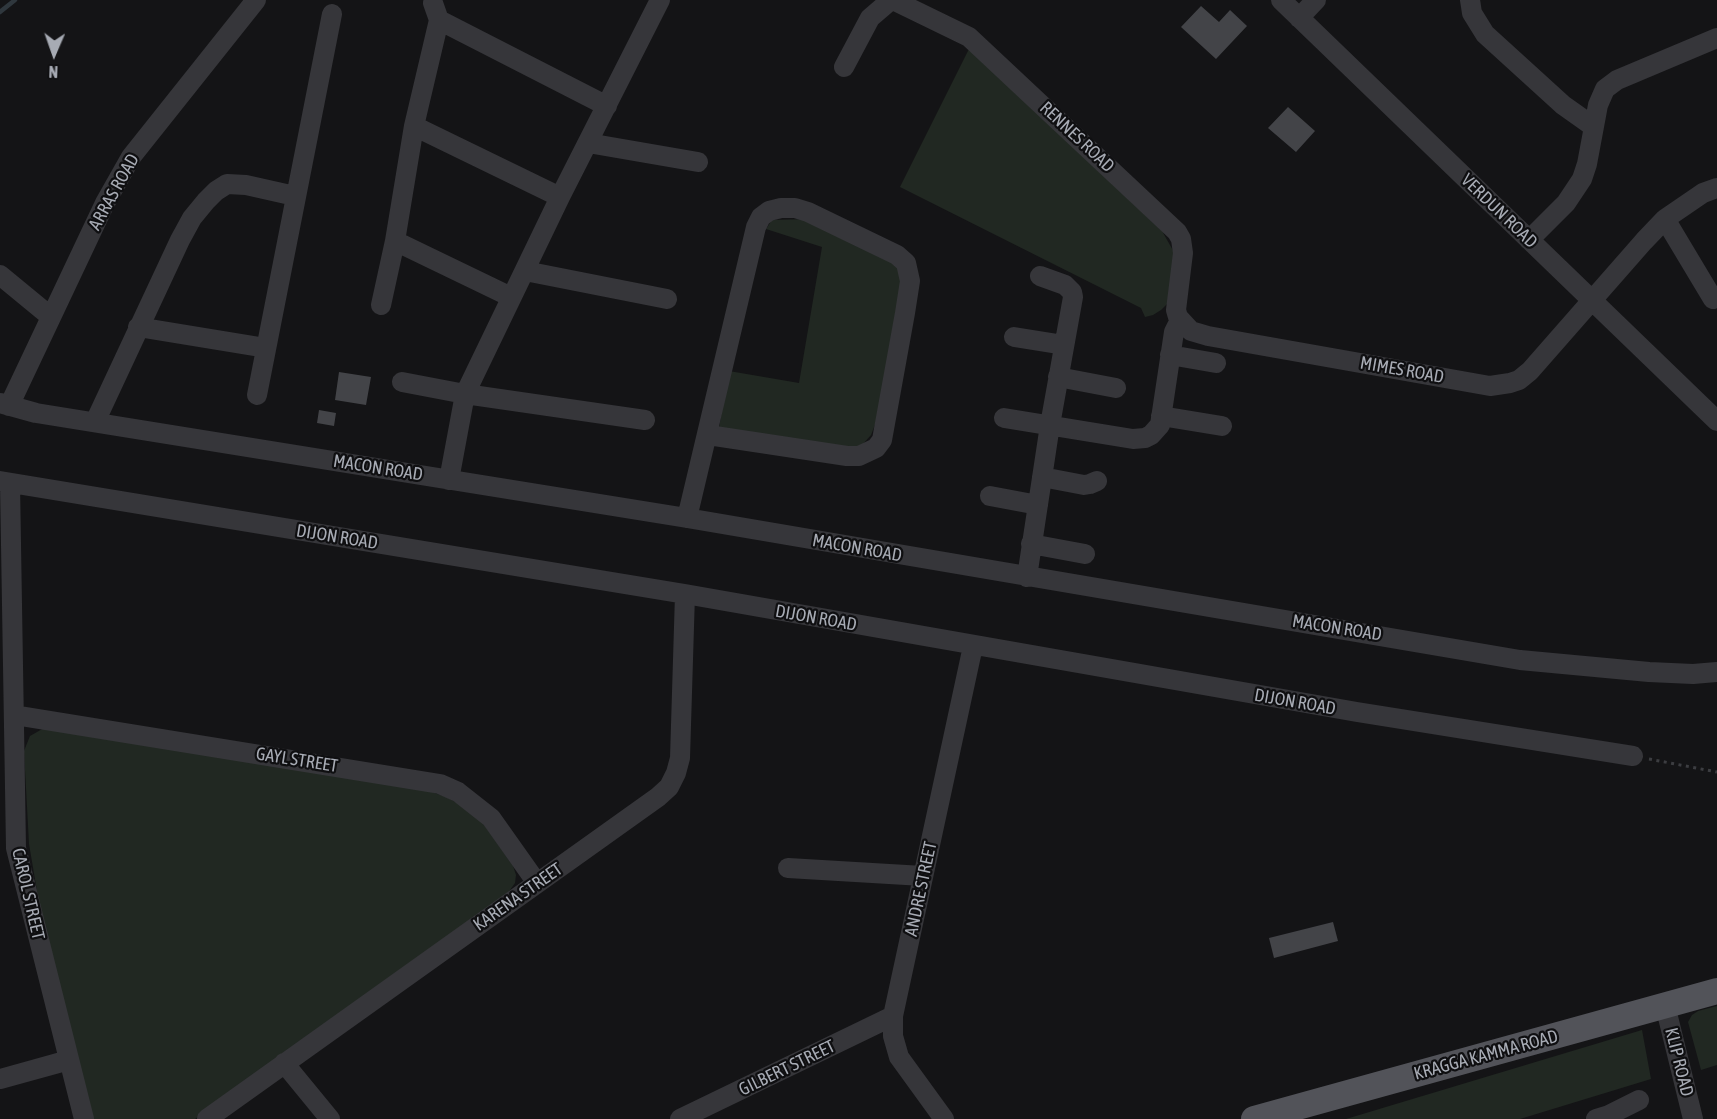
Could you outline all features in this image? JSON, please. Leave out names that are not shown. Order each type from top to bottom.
[{"type":"main road","name":"KRAGGA KAMMA ROAD","points":[[1254,1119],[1717,991]]},
{"type":"street","name":"ARRAS ROAD","points":[[5,404],[51,317],[105,203],[131,157],[256,0]]},
{"type":"street","points":[[449,480],[465,394],[560,197],[660,0]]},
{"type":"street","points":[[844,67],[870,18],[892,0]]},
{"type":"street","name":"RENNES ROAD","points":[[892,0],[969,37],[1177,232],[1181,239],[1183,253],[1176,310],[1182,323]]},
{"type":"street","name":"VERDUN ROAD","points":[[1281,0],[1717,421]]},
{"type":"street","points":[[1299,18],[1316,0]]},
{"type":"street","points":[[1470,0],[1472,13],[1485,34],[1563,105],[1594,126]]},
{"type":"street","points":[[381,305],[395,241],[436,11],[607,106]]},
{"type":"street","points":[[257,395],[332,15]]},
{"type":"street","points":[[1529,240],[1566,203],[1582,179],[1600,95],[1613,82],[1717,38]]},
{"type":"street","points":[[414,126],[560,197]]},
{"type":"street","points":[[588,143],[698,162]]},
{"type":"street","points":[[94,422],[192,218],[216,191],[227,184],[246,185],[296,196]]},
{"type":"street","name":"MIMES ROAD","points":[[1182,323],[1191,331],[1208,336],[1478,384],[1499,385],[1520,380],[1665,219],[1702,193],[1717,188]]},
{"type":"street","points":[[687,518],[756,227],[761,217],[769,211],[781,208],[795,208],[808,212],[897,255],[906,263],[910,281],[905,313],[882,440],[876,448],[859,456],[847,456],[708,435]]},
{"type":"street","points":[[1665,219],[1713,299]]},
{"type":"street","points":[[395,241],[511,297]]},
{"type":"street","points":[[525,271],[667,299]]},
{"type":"street","points":[[0,275],[51,317]]},
{"type":"street","points":[[1027,577],[1072,292],[1065,285],[1040,276]]},
{"type":"street","points":[[1004,418],[1138,439],[1146,438],[1156,431],[1161,416],[1175,328],[1182,323]]},
{"type":"street","points":[[138,327],[266,348]]},
{"type":"street","points":[[1014,336],[1064,345]]},
{"type":"street","points":[[1170,355],[1216,363]]},
{"type":"street","points":[[1058,377],[1116,388]]},
{"type":"street","points":[[402,382],[465,394],[645,420]]},
{"type":"street","name":"MACON ROAD","points":[[5,404],[36,413],[687,518],[1520,660],[1648,672],[1693,674],[1717,672]]},
{"type":"street","points":[[1161,416],[1222,426]]},
{"type":"street","points":[[1042,477],[1084,485],[1097,481]]},
{"type":"street","name":"DIJON ROAD","points":[[5,482],[685,594],[1357,712],[1633,756]]},
{"type":"street","name":"CAROL STREET","points":[[5,482],[14,715],[8,847],[84,1119]]},
{"type":"street","points":[[990,496],[1038,505]]},
{"type":"street","points":[[1031,544],[1085,554]]},
{"type":"street","name":"KARENA STREET","points":[[207,1119],[669,787],[680,758],[685,594]]},
{"type":"street","name":"ANDRE STREET","points":[[944,1119],[899,1057],[893,1036],[893,1016],[973,645]]},
{"type":"street","name":"GAYL STREET","points":[[14,715],[440,784],[458,792],[491,818],[537,883]]},
{"type":"street","points":[[788,868],[923,876]]},
{"type":"street","name":"KLIP ROAD","points":[[1665,1005],[1694,1119]]},
{"type":"street","name":"GILBERT STREET","points":[[680,1119],[893,1016]]},
{"type":"street","points":[[0,1079],[69,1060]]},
{"type":"street","points":[[284,1064],[330,1119]]},
{"type":"street","points":[[1596,1119],[1639,1100]]},
{"type":"path","points":[[1633,756],[1717,772]]},
{"type":"shaded area","points":[[969,49],[1162,231],[1175,254],[1173,284],[1167,304],[1161,310],[1145,317],[1141,308],[900,187]]},
{"type":"shaded area","points":[[809,219],[891,257],[900,270],[903,283],[876,422],[871,435],[862,445],[852,450],[719,428],[729,371],[799,383],[822,247],[766,229],[772,220]]},
{"type":"shaded area","points":[[44,728],[429,791],[463,806],[483,823],[513,866],[516,875],[515,883],[505,897],[195,1119],[92,1119],[38,897],[29,844],[24,751],[30,736]]},
{"type":"shaded area","points":[[1717,1006],[1717,1065],[1701,1070],[1688,1022],[1698,1011]]},
{"type":"shaded area","points":[[1642,1030],[1651,1079],[1520,1119],[1346,1119]]},
{"type":"building","points":[[1201,6],[1219,22],[1230,10],[1247,26],[1216,59],[1181,27]]},
{"type":"building","points":[[1288,107],[1315,131],[1296,152],[1268,128]]},
{"type":"building","points":[[339,372],[371,377],[366,405],[335,400]]},
{"type":"building","points":[[319,410],[336,413],[334,426],[317,423]]},
{"type":"building","points":[[1333,922],[1338,941],[1274,958],[1269,938]]},
{"type":"waterway","points":[[0,12],[15,0]]}]
